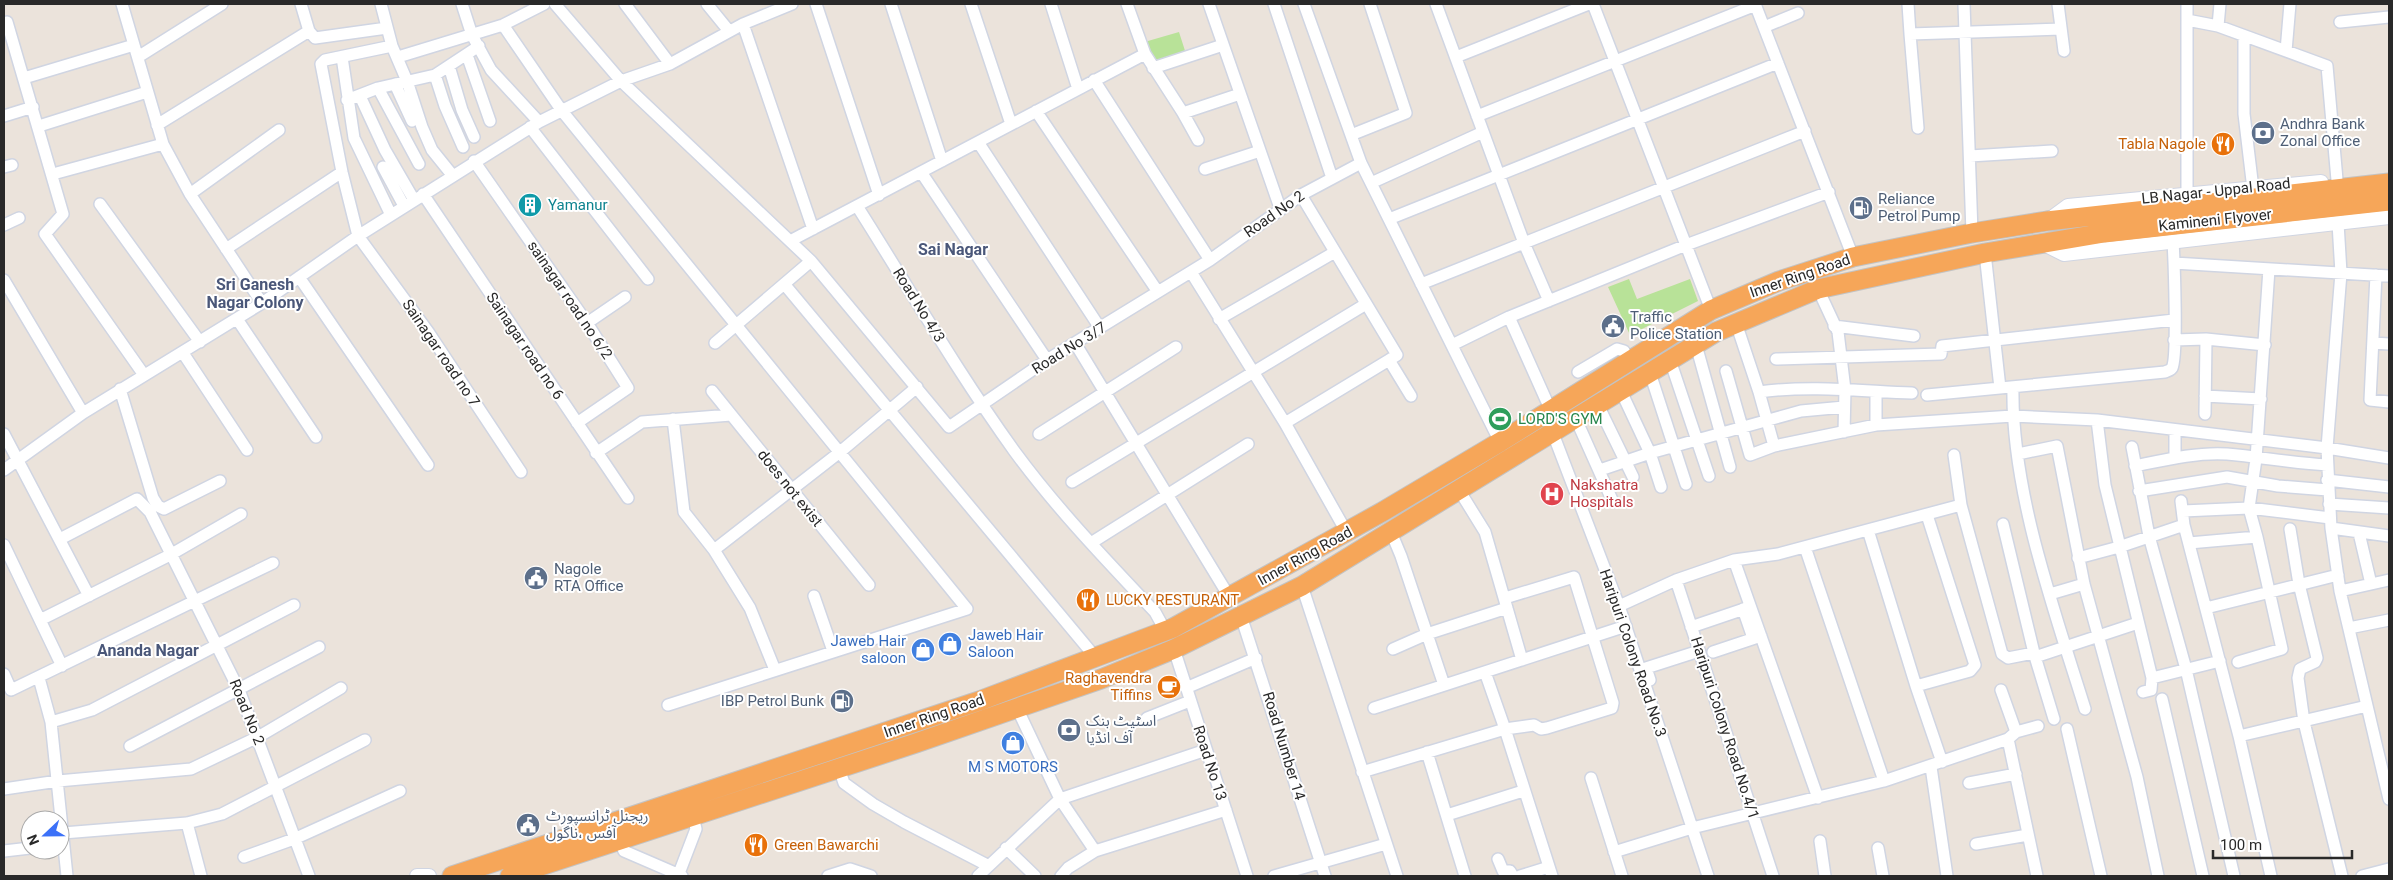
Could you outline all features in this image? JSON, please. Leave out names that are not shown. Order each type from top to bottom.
[{"type":"highway","name":"Kamineni Flyover","points":[[2047,221],[2389,183]]},
{"type":"highway","name":"Kamineni Flyover","points":[[2041,242],[2159,226],[2389,201]]},
{"type":"highway","name":"Inner Ring Road","points":[[452,876],[917,722],[1166,632],[1347,533],[1432,483],[1551,411],[1711,310],[1779,280],[1853,257],[1972,233],[2047,221]]},
{"type":"highway","name":"Inner Ring Road","points":[[515,875],[1017,708],[1101,679],[1174,649],[1302,586],[1429,509],[1597,403],[1696,346],[1716,332],[1818,289],[2041,242]]},
{"type":"highway","points":[[1429,509],[1429,503],[1433,496],[1432,483]]},
{"type":"street","points":[[122,4],[163,144],[190,194],[262,303]]},
{"type":"street","points":[[138,57],[222,4]]},
{"type":"street","points":[[301,4],[309,31],[315,38],[387,28]]},
{"type":"street","points":[[380,4],[392,46],[398,57],[432,150],[453,176]]},
{"type":"street","points":[[462,4],[472,35],[491,70],[535,124],[648,279]]},
{"type":"street","points":[[398,57],[503,25],[544,4]]},
{"type":"street","points":[[555,4],[621,80],[811,261],[916,387],[840,452],[791,488],[714,550]]},
{"type":"street","points":[[625,4],[670,64]]},
{"type":"street","points":[[707,4],[729,31]]},
{"type":"street","points":[[4,470],[120,389],[237,319],[390,215],[535,124],[621,80],[670,64],[729,31],[790,4]]},
{"type":"street","points":[[816,4],[878,194]]},
{"type":"street","points":[[891,4],[942,161]]},
{"type":"street","points":[[970,4],[1012,124]]},
{"type":"street","points":[[1052,4],[1078,89]]},
{"type":"street","points":[[1127,4],[1145,54],[1198,140]]},
{"type":"street","points":[[1208,4],[1280,208]]},
{"type":"street","points":[[1274,4],[1332,178]]},
{"type":"street","points":[[1304,4],[1361,163],[1500,442]]},
{"type":"street","points":[[1351,135],[1406,113],[1370,4]]},
{"type":"street","points":[[1436,4],[1524,243],[1549,300]]},
{"type":"street","points":[[1456,57],[1588,4]]},
{"type":"street","points":[[1592,4],[1711,310]]},
{"type":"street","points":[[1477,116],[1755,4],[1853,257]]},
{"type":"street","points":[[1908,4],[1918,128]]},
{"type":"street","points":[[1964,4],[1972,233]]},
{"type":"street","points":[[2058,4],[2064,51]]},
{"type":"street","points":[[2187,4],[2187,194]]},
{"type":"street","points":[[2218,26],[2220,4]]},
{"type":"street","points":[[2286,51],[2290,4]]},
{"type":"street","points":[[1764,27],[1798,13]]},
{"type":"street","points":[[2340,22],[2389,17]]},
{"type":"street","points":[[2186,20],[2218,26],[2327,66],[2337,180]]},
{"type":"street","points":[[7,22],[39,126],[63,214],[45,234],[144,375]]},
{"type":"street","points":[[744,24],[813,229]]},
{"type":"street","points":[[503,25],[562,111],[967,609],[668,705]]},
{"type":"street","points":[[1910,34],[2061,29]]},
{"type":"street","points":[[157,125],[309,31]]},
{"type":"street","points":[[2244,37],[2244,114],[2253,189]]},
{"type":"street","points":[[24,78],[134,45]]},
{"type":"street","points":[[1153,68],[1222,45]]},
{"type":"street","points":[[358,236],[342,172],[321,64],[342,57],[392,46]]},
{"type":"street","points":[[333,123],[360,96],[378,88],[435,75],[479,46]]},
{"type":"street","points":[[790,241],[1145,54]]},
{"type":"street","points":[[467,55],[490,122]]},
{"type":"street","points":[[342,57],[354,138],[390,215]]},
{"type":"street","points":[[1389,219],[1778,63]]},
{"type":"street","points":[[449,66],[462,110],[474,137]]},
{"type":"street","points":[[435,75],[445,106],[463,147]]},
{"type":"street","points":[[1094,80],[1210,260]]},
{"type":"street","points":[[395,84],[412,121]]},
{"type":"street","points":[[378,88],[419,164]]},
{"type":"street","points":[[39,126],[147,92]]},
{"type":"street","points":[[1183,113],[1240,94]]},
{"type":"street","points":[[360,96],[386,150],[414,200]]},
{"type":"street","points":[[4,116],[33,107]]},
{"type":"street","points":[[1036,111],[1158,292]]},
{"type":"street","points":[[190,194],[279,130]]},
{"type":"street","points":[[1421,284],[1805,131]]},
{"type":"street","points":[[1371,183],[1483,132]]},
{"type":"street","points":[[336,143],[354,138]]},
{"type":"street","points":[[978,142],[1100,328]]},
{"type":"street","points":[[53,174],[163,144]]},
{"type":"street","points":[[1205,169],[1260,151]]},
{"type":"street","points":[[1970,156],[2052,151]]},
{"type":"street","name":"sainagar road no 6/2","points":[[474,161],[587,323],[628,388],[577,422]]},
{"type":"street","name":"Road No 2","points":[[1191,272],[1280,208],[1361,163]]},
{"type":"street","points":[[382,167],[414,200]]},
{"type":"street","points":[[226,249],[342,172]]},
{"type":"street","points":[[921,172],[1047,360]]},
{"type":"street","name":"LB Nagar - Uppal Road","points":[[2047,221],[2068,206],[2389,174]]},
{"type":"street","points":[[1452,346],[1509,317],[1549,300],[1686,245],[1829,192]]},
{"type":"street","points":[[1285,424],[1397,355],[1301,195]]},
{"type":"street","name":"Sainagar road no 6","points":[[414,200],[577,422],[628,498]]},
{"type":"street","points":[[100,204],[200,342]]},
{"type":"street","name":"Road No 4/3","points":[[857,206],[981,404],[1051,499],[1155,612],[1166,632]]},
{"type":"street","points":[[4,225],[19,218]]},
{"type":"street","points":[[2041,242],[2064,254],[2389,218]]},
{"type":"street","points":[[2338,223],[2340,273],[2326,448],[2329,504],[2340,591],[2389,800]]},
{"type":"street","name":"Sainagar road no 7","points":[[358,236],[429,333],[521,472]]},
{"type":"street","points":[[1928,395],[2165,372],[2172,368],[2174,340],[2173,241]]},
{"type":"street","points":[[1219,319],[1335,252]]},
{"type":"street","points":[[1985,253],[2000,388]]},
{"type":"street","points":[[715,344],[811,261]]},
{"type":"street","points":[[2174,263],[2389,276]]},
{"type":"street","points":[[2238,662],[2282,649],[2249,508],[2258,440],[2269,269]]},
{"type":"street","points":[[1191,272],[1285,424],[1347,533]]},
{"type":"street","name":"Road No 3/7","points":[[916,387],[949,427],[1047,360],[1191,272]]},
{"type":"street","points":[[2376,275],[2370,400],[2389,402]]},
{"type":"street","points":[[299,277],[428,465]]},
{"type":"street","points":[[4,280],[84,413]]},
{"type":"street","points":[[785,285],[1096,658]]},
{"type":"street","points":[[1818,289],[1838,332],[1845,390],[1844,432]]},
{"type":"street","points":[[587,323],[625,297]]},
{"type":"street","points":[[1072,482],[1366,304]]},
{"type":"street","points":[[1509,317],[1551,411]]},
{"type":"street","points":[[237,319],[316,437]]},
{"type":"street","points":[[1776,359],[1941,354],[1942,346],[2174,320]]},
{"type":"street","points":[[1736,323],[1759,392],[1774,446]]},
{"type":"street","points":[[1834,326],[1914,336]]},
{"type":"street","points":[[2174,340],[2206,340],[2265,345]]},
{"type":"street","points":[[2205,414],[2206,340]]},
{"type":"street","points":[[1075,343],[1230,598]]},
{"type":"street","points":[[2374,343],[2389,344]]},
{"type":"street","points":[[1696,346],[1730,466]]},
{"type":"street","points":[[1039,434],[1176,347]]},
{"type":"street","points":[[1578,372],[1618,349],[1624,351],[1630,362]]},
{"type":"street","points":[[183,353],[247,450]]},
{"type":"street","points":[[1390,360],[1411,396]]},
{"type":"street","points":[[1670,360],[1709,476]]},
{"type":"street","points":[[1726,370],[1750,455],[1774,446],[1876,425],[2013,416],[2097,420],[2326,448],[2389,458]]},
{"type":"street","points":[[1650,372],[1686,484]]},
{"type":"street","points":[[1759,392],[1814,387],[1912,393]]},
{"type":"street","points":[[2013,387],[2013,416],[2032,533],[2085,709]]},
{"type":"street","points":[[120,389],[153,498],[158,506],[164,509],[175,505],[220,481]]},
{"type":"street","points":[[1620,389],[1650,453],[1661,486]]},
{"type":"street","name":"does not exist","points":[[712,391],[869,585]]},
{"type":"street","points":[[1876,392],[1876,425]]},
{"type":"street","points":[[2205,396],[2261,399]]},
{"type":"street","points":[[1597,403],[1633,477]]},
{"type":"street","points":[[1600,470],[1626,460],[1801,411],[1844,407]]},
{"type":"street","points":[[596,453],[642,422],[673,418],[731,415]]},
{"type":"street","points":[[1575,417],[1613,502]]},
{"type":"street","points":[[673,418],[684,512],[714,550],[750,608],[775,670]]},
{"type":"street","points":[[2097,420],[2105,485],[2152,678],[2151,690],[2143,692]]},
{"type":"street","points":[[2175,430],[2175,458]]},
{"type":"street","name":"Haripuri Colony Road No.3","points":[[1552,432],[1643,669],[1708,876]]},
{"type":"street","points":[[4,434],[89,596]]},
{"type":"street","points":[[1091,543],[1248,444]]},
{"type":"street","points":[[2018,454],[2057,446],[2084,584],[2137,777],[2158,876]]},
{"type":"street","points":[[2132,447],[2139,491],[2186,669],[2234,876]]},
{"type":"street","points":[[2135,466],[2175,458],[2225,454],[2327,466]]},
{"type":"street","points":[[1954,455],[1961,506],[2002,654],[2008,658],[2034,655],[2138,623]]},
{"type":"street","points":[[2139,491],[2227,477],[2254,480],[2278,486],[2389,487]]},
{"type":"street","points":[[1459,490],[1485,532],[1522,660]]},
{"type":"street","name":"Road No 2","points":[[60,539],[137,499],[150,512],[239,690],[309,876]]},
{"type":"street","points":[[2329,504],[2389,508]]},
{"type":"street","points":[[1619,606],[1676,580],[1734,560],[1805,547],[1961,506]]},
{"type":"street","points":[[2271,876],[2239,736],[2184,525],[2182,506],[2249,508],[2331,523],[2359,533],[2389,536]]},
{"type":"street","points":[[40,620],[170,555],[241,514]]},
{"type":"street","points":[[1916,686],[1970,671],[1975,665],[1928,515]]},
{"type":"street","points":[[2003,524],[2034,655],[2054,719]]},
{"type":"street","points":[[2078,558],[2119,547],[2184,525]]},
{"type":"street","points":[[2290,529],[2299,584],[2317,658],[2315,662],[2300,669],[2298,678],[2304,722],[2342,876]]},
{"type":"street","points":[[1868,530],[1916,686],[1936,764],[1947,876]]},
{"type":"street","points":[[1391,532],[1444,686]]},
{"type":"street","points":[[2359,533],[2371,584]]},
{"type":"street","points":[[2189,543],[2256,537]]},
{"type":"street","points":[[4,545],[62,666]]},
{"type":"street","points":[[1805,547],[1884,781]]},
{"type":"street","points":[[1734,560],[1757,637],[1818,798]]},
{"type":"street","points":[[4,674],[12,690],[273,563]]},
{"type":"street","points":[[2206,608],[2338,576]]},
{"type":"street","points":[[1362,772],[1505,729],[1534,725],[1540,728],[1547,728],[1612,708],[1614,703],[1574,577],[1393,649]]},
{"type":"street","name":"Haripuri Colony Road No.4/1","points":[[1676,580],[1773,876]]},
{"type":"street","points":[[2340,591],[2389,580]]},
{"type":"street","points":[[2050,594],[2084,584]]},
{"type":"street","points":[[1302,586],[1397,876]]},
{"type":"street","points":[[814,596],[833,651]]},
{"type":"street","points":[[51,722],[92,710],[294,605]]},
{"type":"street","points":[[1691,627],[1747,608]]},
{"type":"street","name":"Road Number 14","points":[[1241,616],[1256,658],[1324,876]]},
{"type":"street","points":[[2349,628],[2389,620]]},
{"type":"street","points":[[1374,708],[1626,626]]},
{"type":"street","points":[[1713,652],[1757,637]]},
{"type":"street","points":[[130,746],[319,647]]},
{"type":"street","name":"Road No 13","points":[[1174,649],[1247,876]]},
{"type":"street","points":[[1655,695],[1643,669],[1700,651]]},
{"type":"street","points":[[1186,688],[1256,658]]},
{"type":"street","points":[[2152,678],[2220,661]]},
{"type":"street","points":[[1485,672],[1550,871],[1520,876]]},
{"type":"street","points":[[39,678],[51,722],[60,810]]},
{"type":"street","points":[[4,789],[58,781],[191,769],[258,737],[341,688]]},
{"type":"street","points":[[2001,690],[2012,736],[2016,774],[2037,876]]},
{"type":"street","points":[[2162,699],[2202,876]]},
{"type":"street","points":[[1147,718],[1190,701]]},
{"type":"street","points":[[2239,736],[2367,706]]},
{"type":"street","points":[[1017,708],[1060,799],[1095,851]]},
{"type":"street","points":[[1614,852],[1692,828],[1884,781],[2038,726]]},
{"type":"street","points":[[2068,729],[2101,876]]},
{"type":"street","points":[[70,839],[187,823],[222,814],[365,740]]},
{"type":"street","points":[[978,876],[987,865],[1060,799],[1206,750]]},
{"type":"street","points":[[1427,752],[1465,876]]},
{"type":"street","points":[[839,768],[844,783],[867,800],[904,822],[987,865]]},
{"type":"street","points":[[1969,783],[2016,774]]},
{"type":"street","points":[[1591,778],[1622,876]]},
{"type":"street","points":[[244,857],[294,839],[400,791]]},
{"type":"street","points":[[1447,816],[1524,792]]},
{"type":"street","points":[[1061,876],[1068,868],[1095,851],[1226,810]]},
{"type":"street","points":[[619,840],[624,851],[680,876],[696,829],[693,816]]},
{"type":"street","points":[[187,823],[201,876]]},
{"type":"street","points":[[1976,844],[2028,835]]},
{"type":"street","points":[[1820,841],[1825,876]]},
{"type":"street","points":[[1274,876],[1386,844]]},
{"type":"street","points":[[1006,848],[1035,876]]},
{"type":"street","points":[[1878,848],[1883,876]]},
{"type":"street","points":[[4,850],[20,849]]},
{"type":"street","points":[[1498,859],[1503,871],[1510,871],[1513,876]]},
{"type":"street","points":[[65,860],[67,876]]},
{"type":"street","points":[[828,876],[850,869],[871,876]]},
{"type":"street","points":[[2362,876],[2389,869]]},
{"type":"street","points":[[417,876],[429,876]]},
{"type":"green space","points":[[1179,32],[1187,57],[1153,68],[1141,43]]},
{"type":"green space","points":[[1629,279],[1637,299],[1690,279],[1698,301],[1630,335],[1608,287]]},
{"type":"place","name":"Andhra Bank Zonal Office","points":[[2263,133]]},
{"type":"place","name":"Tabla Nagole","points":[[2223,144]]},
{"type":"place","name":"Yamanur","points":[[530,205]]},
{"type":"place","name":"Reliance Petrol Pump","points":[[1861,208]]},
{"type":"place","name":"Traffic Police Station","points":[[1613,326]]},
{"type":"place","name":"LORD'S GYM","points":[[1500,419]]},
{"type":"place","name":"Nakshatra Hospitals","points":[[1552,494]]},
{"type":"place","name":"Nagole RTA Office","points":[[536,578]]},
{"type":"place","name":"LUCKY RESTURANT","points":[[1088,600]]},
{"type":"place","name":"Jaweb Hair Saloon","points":[[950,644]]},
{"type":"place","name":"Jaweb Hair saloon","points":[[923,650]]},
{"type":"place","name":"Raghavendra Tiffins","points":[[1169,687]]},
{"type":"place","name":"IBP Petrol Bunk","points":[[842,701]]},
{"type":"place","name":"اسٹیٹ بنک آف انڈیا","points":[[1069,730]]},
{"type":"place","name":"M S MOTORS","points":[[1013,743]]},
{"type":"place","name":"ریجنل ٹرانسپورٹ آفس ،ناگول","points":[[528,825]]},
{"type":"place","name":"Green Bawarchi","points":[[756,845]]},
{"type":"district","name":"Sai Nagar","points":[[953,249]]},
{"type":"district","name":"Sri Ganesh Nagar Colony","points":[[255,293]]},
{"type":"district","name":"Ananda Nagar","points":[[148,650]]}]
